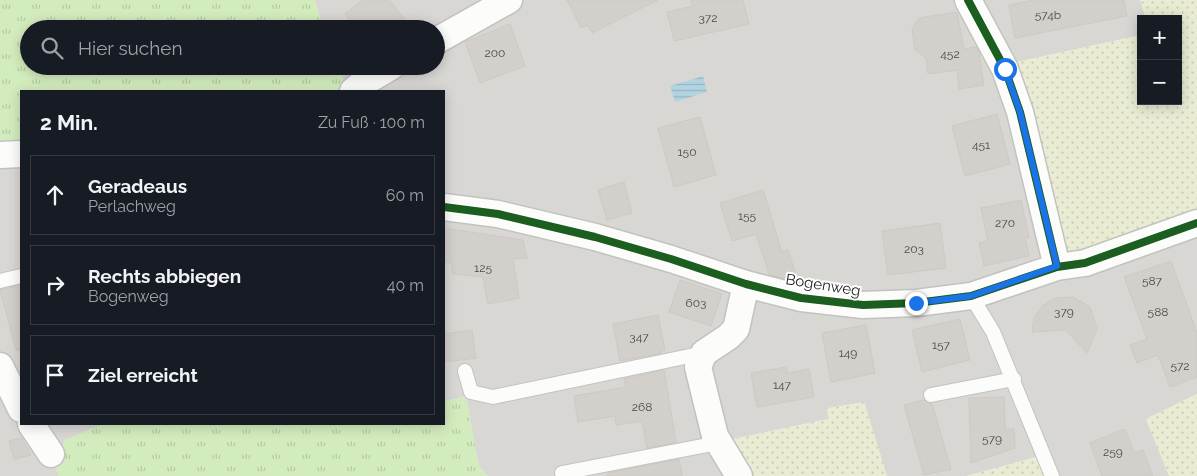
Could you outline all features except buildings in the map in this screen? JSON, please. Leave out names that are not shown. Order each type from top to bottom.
[{"type":"street","points":[[445,36],[509,0]]},
{"type":"street","points":[[968,0],[1005,69],[1020,112],[1057,266]]},
{"type":"street","points":[[354,90],[360,84],[376,75]]},
{"type":"street","points":[[0,155],[20,154]]},
{"type":"street","name":"Bogenweg","points":[[445,207],[498,214],[633,247],[746,284],[801,298],[862,305],[916,303],[971,296],[1057,266],[1085,263],[1197,223]]},
{"type":"street","points":[[739,476],[718,443],[698,374],[698,362],[704,353],[732,334],[740,315],[746,284]]},
{"type":"street","points":[[0,366],[20,407]]},
{"type":"street","points":[[32,425],[51,454]]},
{"type":"lane","points":[[0,281],[20,276]]},
{"type":"lane","points":[[971,296],[993,332],[1014,379],[1052,476]]},
{"type":"lane","points":[[465,371],[471,392],[493,397],[704,353]]},
{"type":"lane","points":[[931,395],[1014,379]]},
{"type":"lane","points":[[562,473],[718,443]]},
{"type":"shaded area","points":[[315,0],[1140,0],[1145,15],[1137,15],[1137,36],[997,66],[1197,231],[1197,394],[1146,419],[1169,476],[1048,476],[1040,456],[966,476],[887,476],[864,402],[829,419],[728,440],[747,476],[488,476],[479,467],[466,397],[445,401],[445,90],[342,90],[345,86],[341,75],[445,75],[445,20],[321,20]]},
{"type":"shaded area","points":[[0,142],[20,142],[20,425],[102,425],[65,440],[55,467],[59,476],[0,476]]},
{"type":"green space","points":[[0,0],[315,0],[321,20],[20,20],[20,75],[341,75],[345,86],[342,90],[20,90],[20,142],[0,142]]},
{"type":"green space","points":[[1140,0],[1197,0],[1197,231],[1057,282],[996,67],[1137,36],[1137,105],[1182,105],[1182,15],[1145,15]]},
{"type":"green space","points":[[1197,394],[1197,476],[1169,476],[1146,419]]},
{"type":"green space","points":[[466,397],[479,467],[488,476],[59,476],[55,467],[65,440],[102,425],[445,425],[445,401]]},
{"type":"green space","points":[[864,402],[887,476],[747,476],[728,440],[828,419],[827,408]]},
{"type":"green space","points":[[1040,456],[1048,476],[967,476]]},
{"type":"water","points":[[703,76],[707,92],[675,102],[670,86]]},
{"type":"cycle path","points":[[968,0],[1005,69],[1020,112],[1057,267]]},
{"type":"cycle path","points":[[445,207],[498,214],[595,237],[671,259],[746,284],[801,298],[863,305],[916,303],[971,296],[1057,267],[1085,263],[1197,223]]},
{"type":"route","points":[[916,303],[971,296],[1057,266],[1020,112],[1005,69]]}]
